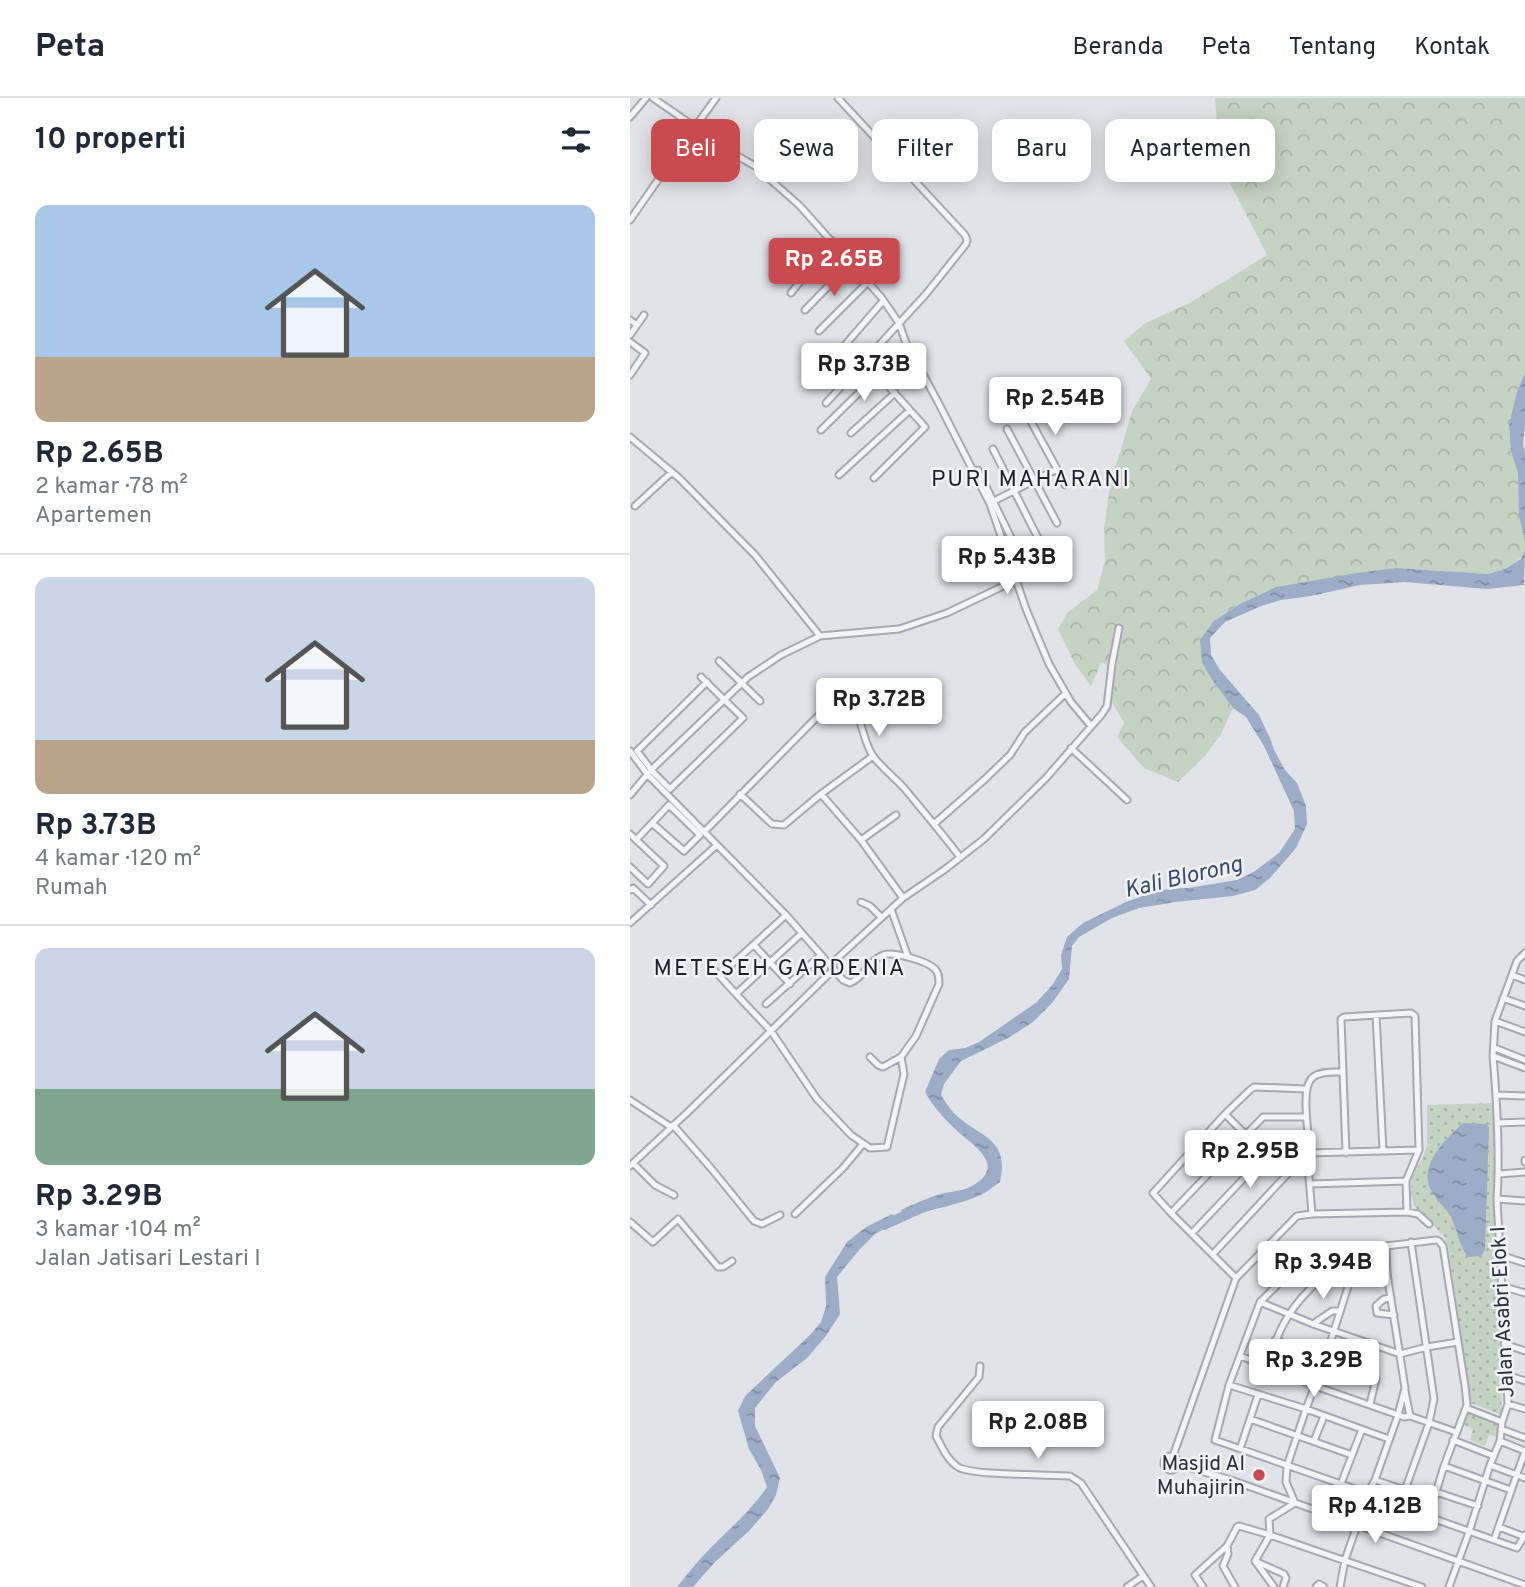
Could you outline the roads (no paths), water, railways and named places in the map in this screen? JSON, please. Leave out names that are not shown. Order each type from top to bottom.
[{"type":"street","points":[[630,117],[646,98]]},
{"type":"street","points":[[653,98],[683,119]]},
{"type":"street","points":[[701,119],[716,98]]},
{"type":"street","points":[[838,98],[872,135]]},
{"type":"street","points":[[740,157],[755,166],[800,205],[899,323],[906,342],[990,504],[1009,562],[1049,664],[1071,702],[1091,726]]},
{"type":"street","points":[[630,220],[657,182]]},
{"type":"street","points":[[826,403],[926,295],[966,244],[965,234],[916,182]]},
{"type":"street","points":[[790,293],[831,240]]},
{"type":"street","points":[[807,273],[836,247]]},
{"type":"street","points":[[805,310],[851,263]]},
{"type":"street","points":[[819,331],[867,282]]},
{"type":"street","points":[[814,381],[883,301]]},
{"type":"street","points":[[630,335],[644,315]]},
{"type":"street","points":[[630,320],[637,326]]},
{"type":"street","points":[[630,342],[645,353],[630,374]]},
{"type":"street","points":[[865,360],[925,427],[874,478]]},
{"type":"street","points":[[821,430],[878,374]]},
{"type":"street","points":[[851,433],[895,393]]},
{"type":"street","points":[[839,475],[910,410]]},
{"type":"street","points":[[1029,418],[1065,485]]},
{"type":"street","points":[[1007,429],[1057,523]]},
{"type":"street","points":[[630,438],[672,472],[712,510],[755,555],[820,636]]},
{"type":"street","points":[[993,449],[1038,538]]},
{"type":"street","points":[[992,502],[1057,469]]},
{"type":"street","points":[[978,470],[1018,552],[1016,559],[1009,562]]},
{"type":"street","points":[[635,506],[672,472]]},
{"type":"street","points":[[630,795],[748,677],[781,655],[820,636],[899,629],[947,613],[1016,580]]},
{"type":"street","points":[[674,1195],[655,1185],[632,1164],[771,1031],[881,917],[984,839],[1036,788],[1107,706],[1119,628]]},
{"type":"street","points":[[719,661],[760,701]]},
{"type":"street","points":[[630,751],[670,789],[743,718],[701,677]]},
{"type":"street","points":[[707,682],[637,751],[651,772],[716,845],[803,933],[843,980],[850,983],[856,981],[879,956],[889,953],[908,957],[936,970],[939,984],[915,1036],[901,1057],[883,1067],[870,1058]]},
{"type":"street","points":[[934,824],[985,780],[1010,755],[1025,732],[1066,693]]},
{"type":"street","points":[[704,832],[821,713],[849,701],[857,714],[873,756],[960,857]]},
{"type":"street","points":[[1071,748],[1127,800]]},
{"type":"street","points":[[740,794],[772,824],[784,825],[873,756]]},
{"type":"street","points":[[821,794],[861,840],[903,898]]},
{"type":"street","points":[[636,840],[652,823],[669,805],[700,835],[684,851],[652,823]]},
{"type":"street","points":[[861,840],[896,816]]},
{"type":"street","points":[[630,834],[664,866],[648,884],[630,867]]},
{"type":"street","points":[[630,922],[716,845]]},
{"type":"street","points":[[630,890],[633,888],[651,905]]},
{"type":"street","points":[[861,902],[870,905],[881,917]]},
{"type":"street","points":[[891,909],[908,957]]},
{"type":"street","points":[[730,966],[786,915]]},
{"type":"street","points":[[736,994],[803,933]]},
{"type":"street","points":[[754,945],[790,984]]},
{"type":"street","name":"Jalan Asabri Elok I","points":[[1449,1587],[1500,1441],[1508,1404],[1497,1199],[1499,1174],[1493,1056],[1495,1021],[1517,961],[1525,953]]},
{"type":"street","points":[[766,1004],[821,955]]},
{"type":"street","points":[[715,971],[771,1031],[817,1099],[851,1135],[870,1148],[887,1147],[904,1074],[901,1057]]},
{"type":"street","points":[[1512,975],[1525,980]]},
{"type":"street","points":[[1503,998],[1525,1006]]},
{"type":"street","points":[[1346,1153],[1341,1018],[1410,1013],[1415,1016],[1419,1150],[1406,1181],[1407,1212]]},
{"type":"street","points":[[1376,1015],[1383,1150]]},
{"type":"street","points":[[1495,1021],[1525,1032]]},
{"type":"street","points":[[1495,1048],[1525,1060]]},
{"type":"street","points":[[1493,1056],[1525,1068]]},
{"type":"street","points":[[1312,1214],[1306,1089],[1310,1079],[1320,1073],[1343,1072]]},
{"type":"street","points":[[1236,1278],[1154,1195],[1154,1190],[1254,1087],[1306,1089]]},
{"type":"street","points":[[1496,1096],[1525,1096]]},
{"type":"street","points":[[630,1100],[672,1126],[754,1221],[762,1224],[779,1215]]},
{"type":"street","points":[[1225,1114],[1266,1155]]},
{"type":"street","points":[[1171,1213],[1263,1117],[1306,1117]]},
{"type":"street","points":[[1497,1122],[1525,1122]]},
{"type":"street","points":[[795,1214],[843,1168],[863,1144]]},
{"type":"street","points":[[1192,1233],[1278,1144],[1309,1144]]},
{"type":"street","points":[[1213,1254],[1307,1153],[1419,1150]]},
{"type":"street","points":[[1499,1174],[1525,1172]]},
{"type":"street","points":[[1310,1184],[1406,1181]]},
{"type":"street","points":[[1497,1199],[1525,1201]]},
{"type":"street","points":[[1173,1456],[1236,1278],[1297,1216],[1407,1212],[1418,1214],[1429,1224]]},
{"type":"street","points":[[630,1222],[653,1242],[678,1219],[718,1267],[732,1261]]},
{"type":"street","points":[[1412,1242],[1434,1397],[1429,1423],[1399,1504],[1216,1442],[1229,1385],[1259,1302],[1312,1250],[1436,1240],[1444,1250],[1466,1408],[1429,1515],[1517,1548],[1525,1536],[1499,1527]]},
{"type":"street","points":[[1386,1246],[1387,1274],[1410,1416]]},
{"type":"street","points":[[1324,1248],[1325,1276]]},
{"type":"street","points":[[1500,1255],[1525,1263]]},
{"type":"street","points":[[1305,1257],[1325,1276]]},
{"type":"street","points":[[1295,1503],[1286,1482],[1287,1466],[1352,1274]]},
{"type":"street","points":[[1267,1366],[1275,1340],[1288,1314],[1325,1276],[1387,1274]]},
{"type":"street","points":[[1502,1286],[1525,1293]]},
{"type":"street","points":[[1391,1298],[1384,1299],[1376,1306],[1377,1313],[1394,1315]]},
{"type":"street","points":[[1259,1302],[1400,1354],[1458,1342]]},
{"type":"street","points":[[1313,1324],[1332,1311],[1340,1311]]},
{"type":"street","points":[[1275,1340],[1375,1376],[1370,1404]]},
{"type":"street","points":[[1504,1344],[1525,1351]]},
{"type":"street","points":[[1240,1356],[1315,1386],[1456,1432]]},
{"type":"street","points":[[980,1366],[979,1377],[938,1427],[936,1436],[944,1452],[961,1469],[1074,1478],[1081,1483],[1151,1587]]},
{"type":"street","points":[[1507,1375],[1525,1381]]},
{"type":"street","points":[[1229,1385],[1389,1439]]},
{"type":"street","points":[[1340,1587],[1345,1560],[1398,1415],[1405,1388]]},
{"type":"street","points":[[1240,1449],[1258,1395]]},
{"type":"street","points":[[1508,1404],[1525,1409]]},
{"type":"street","points":[[1466,1408],[1502,1422]]},
{"type":"street","points":[[1314,1441],[1324,1416]]},
{"type":"street","points":[[1250,1419],[1352,1455]]},
{"type":"street","points":[[1341,1484],[1362,1429]]},
{"type":"street","points":[[1501,1429],[1525,1438]]},
{"type":"street","points":[[1453,1440],[1494,1456]]},
{"type":"street","points":[[1494,1540],[1525,1451],[1500,1441]]},
{"type":"street","points":[[1173,1456],[1164,1460],[1165,1466],[1174,1469],[1178,1464]]},
{"type":"street","points":[[1173,1456],[1178,1464]]},
{"type":"street","points":[[1178,1464],[1234,1481],[1525,1585]]},
{"type":"street","points":[[1490,1465],[1525,1478]]},
{"type":"street","points":[[1444,1466],[1511,1490]]},
{"type":"street","points":[[1375,1480],[1405,1490]]},
{"type":"street","points":[[1436,1492],[1478,1506]]},
{"type":"street","points":[[1255,1561],[1270,1535],[1269,1519],[1295,1503]]},
{"type":"street","points":[[1203,1587],[1195,1575],[1227,1546],[1239,1526],[1422,1587]]},
{"type":"street","points":[[1223,1566],[1228,1554],[1227,1546]]},
{"type":"street","points":[[1214,1557],[1223,1566],[1235,1587]]},
{"type":"street","points":[[1255,1561],[1273,1587]]},
{"type":"street","points":[[1255,1561],[1284,1574],[1286,1578],[1283,1587]]},
{"type":"street","points":[[1127,1587],[1143,1576]]},
{"type":"street","points":[[1316,1587],[1319,1584],[1324,1587]]},
{"type":"water","points":[[1525,372],[1525,542],[1519,516],[1518,473],[1511,452],[1509,425]]},
{"type":"water","points":[[1525,549],[1524,585],[1487,589],[1405,582],[1360,585],[1261,606],[1225,622],[1210,638],[1211,655],[1220,670],[1259,715],[1285,770],[1297,783],[1306,806],[1307,824],[1296,848],[1270,878],[1255,890],[1233,896],[1139,908],[1112,918],[1079,937],[1072,946],[1069,979],[1052,1003],[1033,1022],[1008,1038],[961,1061],[944,1084],[941,1095],[951,1110],[998,1148],[1002,1168],[1000,1182],[976,1197],[906,1220],[901,1210],[936,1196],[969,1188],[983,1178],[987,1170],[987,1162],[982,1154],[944,1118],[925,1092],[939,1059],[949,1050],[965,1048],[979,1042],[1037,1002],[1062,969],[1061,955],[1067,937],[1083,923],[1126,902],[1159,890],[1237,880],[1255,871],[1279,853],[1295,829],[1294,811],[1264,746],[1246,717],[1233,708],[1202,663],[1200,640],[1214,621],[1240,604],[1276,587],[1396,568],[1488,574],[1505,569],[1521,559]]},
{"type":"water","points":[[1463,1123],[1486,1124],[1489,1127],[1485,1250],[1481,1256],[1468,1257],[1451,1217],[1428,1183],[1430,1164],[1434,1156]]},
{"type":"water","points":[[892,1214],[897,1222],[875,1234],[837,1277],[840,1314],[826,1336],[807,1358],[776,1382],[755,1408],[755,1426],[780,1478],[776,1495],[768,1509],[693,1587],[677,1587],[767,1487],[749,1449],[738,1411],[745,1396],[821,1322],[826,1306],[825,1277],[847,1242],[866,1227]]},
{"type":"waterway","name":"Kali Blorong","points":[[884,1225],[917,1210]]},
{"type":"place","name":"Masjid Al Muhajirin","points":[[1259,1475]]},
{"type":"district","name":"PURI MAHARANI","points":[[1031,478]]},
{"type":"district","name":"METESEH GARDENIA","points":[[780,967]]}]
